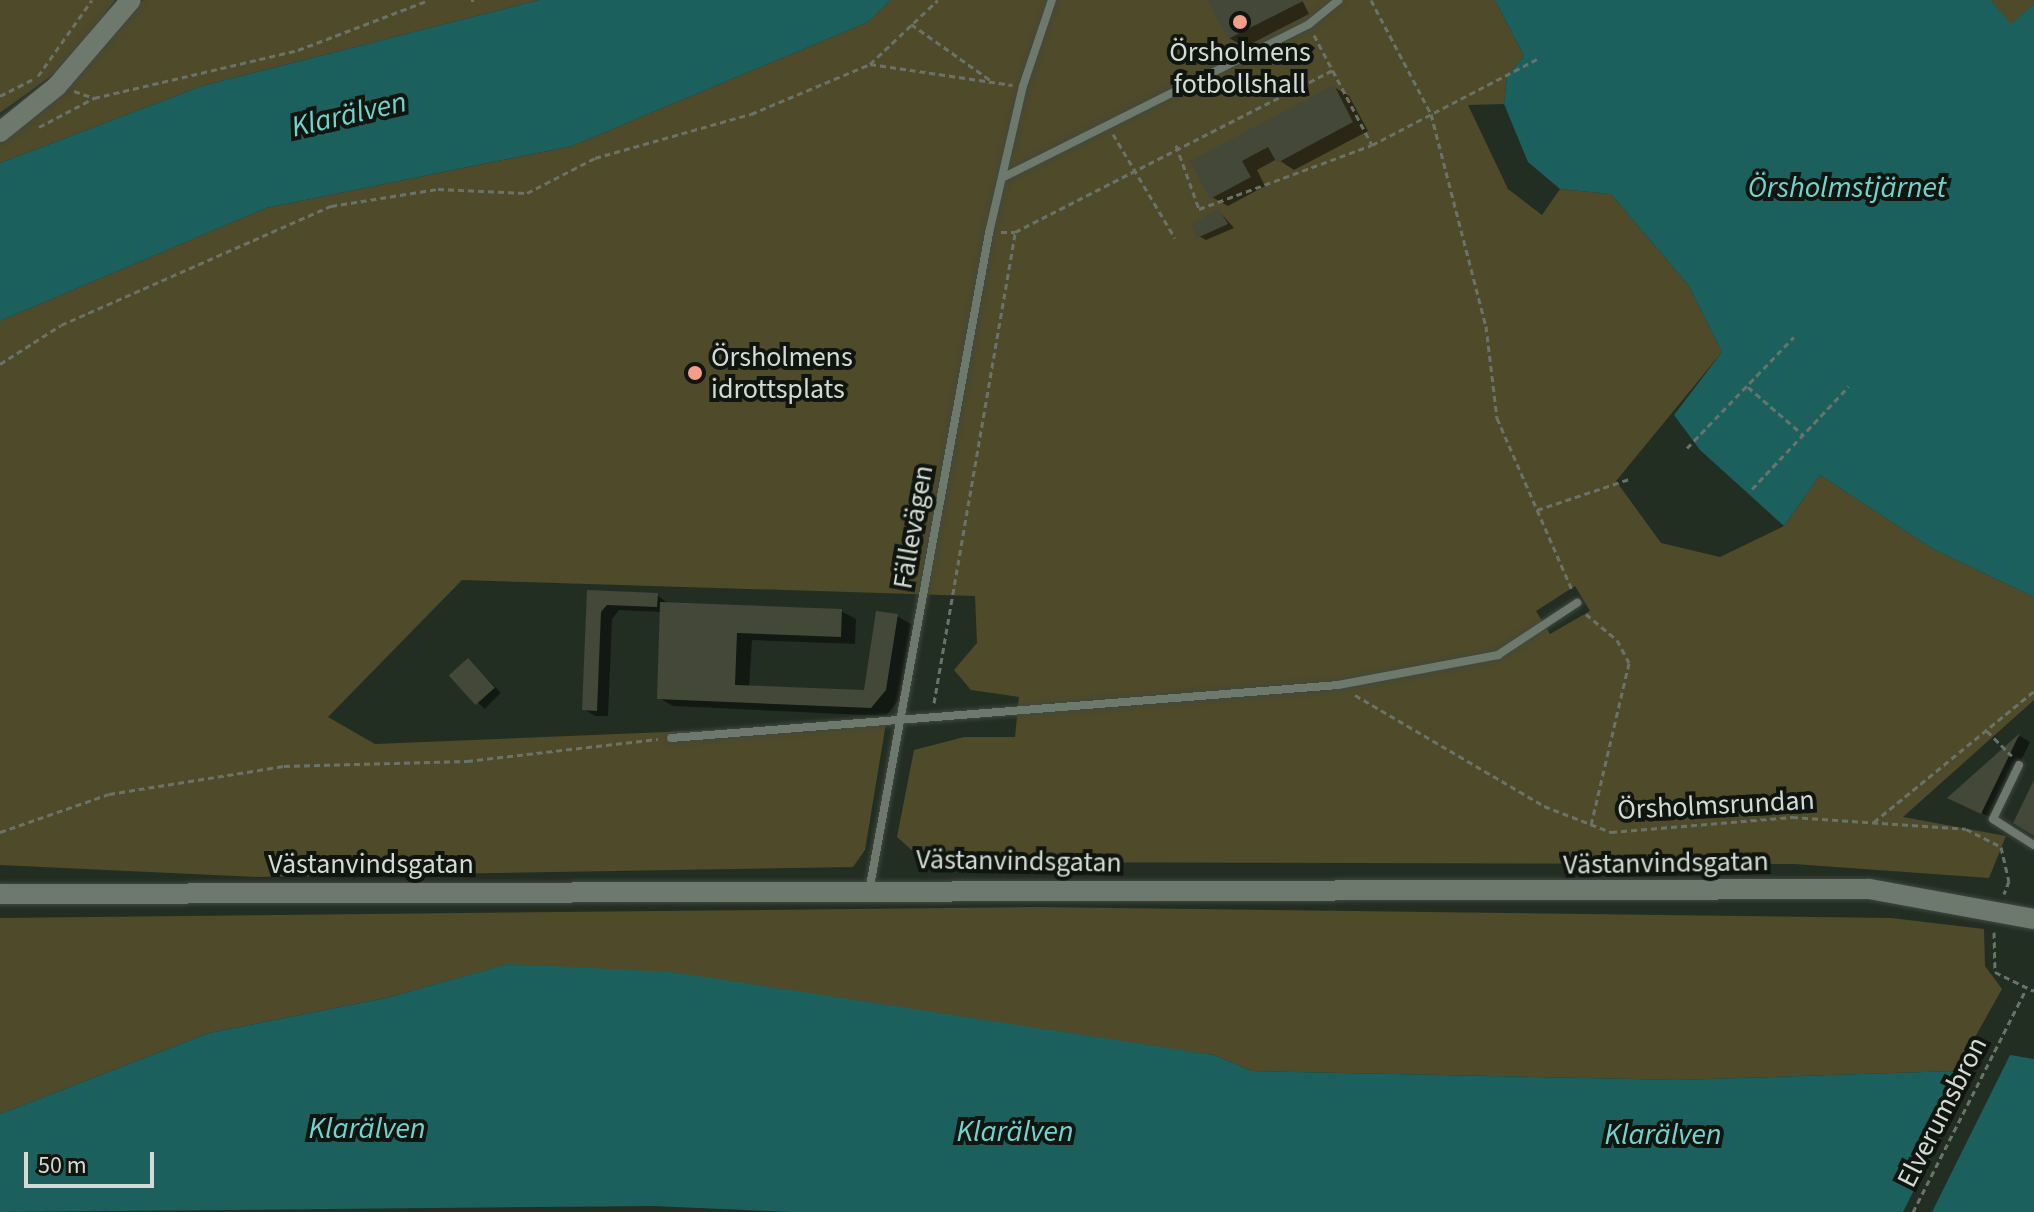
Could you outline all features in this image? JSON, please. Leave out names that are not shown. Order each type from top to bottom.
[{"type":"street","points":[[0,132],[57,86],[131,0]]},
{"type":"street","name":"Västanvindsgatan","points":[[0,894],[870,886],[1399,894],[1869,889],[1999,908],[2034,919]]},
{"type":"lane","name":"Fällevägen","points":[[870,886],[989,233],[1023,86],[1052,0]]},
{"type":"lane","points":[[1004,177],[1309,24],[1339,0]]},
{"type":"lane","points":[[671,738],[930,723],[1338,685],[1498,655],[1577,603]]},
{"type":"lane","points":[[2019,765],[1993,819],[2034,845]]},
{"type":"path","points":[[0,96],[37,77],[92,0]]},
{"type":"path","points":[[27,133],[94,98],[298,50],[429,0]]},
{"type":"path","points":[[0,364],[61,325],[331,206],[438,189],[527,193],[595,158],[751,114],[870,64],[938,0]]},
{"type":"path","points":[[1371,0],[1431,114],[1486,326],[1497,418],[1577,603],[1598,632],[1617,640],[1629,663],[1591,825]]},
{"type":"path","points":[[911,24],[992,82]]},
{"type":"path","points":[[1309,24],[1372,145]]},
{"type":"path","points":[[1176,145],[1199,209],[1372,145],[1539,58]]},
{"type":"path","points":[[870,64],[1023,86]]},
{"type":"path","points":[[989,233],[1015,232],[1176,145],[1333,70]]},
{"type":"path","points":[[1109,127],[1175,238]]},
{"type":"path","points":[[930,723],[1015,232]]},
{"type":"path","points":[[1687,448],[1794,337]]},
{"type":"path","points":[[1752,489],[1849,386]]},
{"type":"path","points":[[1748,387],[1803,434]]},
{"type":"path","points":[[1537,510],[1629,479]]},
{"type":"path","name":"Örsholmsrundan","points":[[1338,685],[1544,806],[1611,832],[1792,817],[1983,833],[2001,847],[2009,881],[1999,908],[1989,958],[1995,972],[2025,990],[2034,991]]},
{"type":"path","points":[[1874,822],[2034,691]]},
{"type":"path","points":[[1987,731],[2019,765]]},
{"type":"path","points":[[0,832],[109,794],[284,766],[467,761],[671,738]]},
{"type":"path","name":"Elverumsbron","points":[[1913,1212],[2025,990]]},
{"type":"shaded area","points":[[0,0],[115,0],[70,62],[0,113]]},
{"type":"shaded area","points":[[143,0],[539,0],[202,86],[0,163],[0,141],[48,107]]},
{"type":"shaded area","points":[[891,0],[1495,0],[1524,56],[1507,76],[1504,104],[1468,105],[1508,189],[1542,215],[1560,189],[1611,194],[1689,286],[1722,352],[1616,481],[1661,543],[1720,557],[1784,526],[1820,475],[1933,549],[2034,597],[2034,700],[1903,817],[2006,836],[1989,878],[1794,864],[925,862],[897,837],[914,750],[964,737],[1015,737],[1019,697],[971,690],[954,670],[977,643],[975,596],[462,580],[328,717],[375,744],[886,723],[865,850],[853,867],[257,877],[0,865],[0,321],[266,208],[572,146],[868,22]],"holes":[[[1575,586],[1590,611],[1550,634],[1536,611]]]},
{"type":"shaded area","points":[[1991,0],[2034,0],[2034,4],[2011,25]]},
{"type":"shaded area","points":[[1038,907],[1891,918],[1984,929],[1985,966],[2002,989],[1956,1071],[1678,1080],[1252,1071],[1214,1055],[509,964],[386,998],[209,1033],[0,1114],[0,918]]},
{"type":"water","name":"Klarälven","points":[[539,0],[891,0],[868,22],[572,146],[266,208],[0,321],[0,163],[202,86]]},
{"type":"water","name":"Örsholmstjärnet","points":[[1495,0],[1991,0],[2011,24],[2034,4],[2034,597],[1933,549],[1820,475],[1784,526],[1700,450],[1674,415],[1722,352],[1689,286],[1611,194],[1560,189],[1528,162],[1504,104],[1507,76],[1524,56]]},
{"type":"water","name":"Klarälven","points":[[508,964],[672,972],[1214,1055],[1252,1071],[1678,1080],[1956,1071],[2004,1054],[2034,1059],[2034,1212],[790,1212],[652,1206],[0,1212],[0,1114],[209,1033],[386,998]]},
{"type":"pier","points":[[2003,1050],[2012,1051],[1932,1212],[1903,1212],[1980,1058]]},
{"type":"building","name":"Örsholmens fotbollshall","points":[[1207,0],[1305,0],[1228,39]]},
{"type":"building","points":[[1334,85],[1353,122],[1277,163],[1268,147],[1242,161],[1251,177],[1210,199],[1190,161]]},
{"type":"building","points":[[1219,209],[1228,224],[1197,238],[1191,224]]},
{"type":"building","points":[[587,590],[658,593],[657,607],[607,605],[601,612],[597,711],[582,710]]},
{"type":"building","points":[[660,602],[842,609],[841,637],[737,633],[735,685],[864,690],[876,611],[898,614],[886,690],[871,708],[657,699]]},
{"type":"building","points":[[468,658],[495,688],[475,705],[449,675]]},
{"type":"building","points":[[2020,733],[1981,814],[1947,798]]},
{"type":"building","points":[[2034,780],[2034,836],[2013,823]]},
{"type":"place","name":"Örsholmens fotbollshall","points":[[1240,22]]},
{"type":"place","name":"Örsholmens idrottsplats","points":[[695,373]]}]
